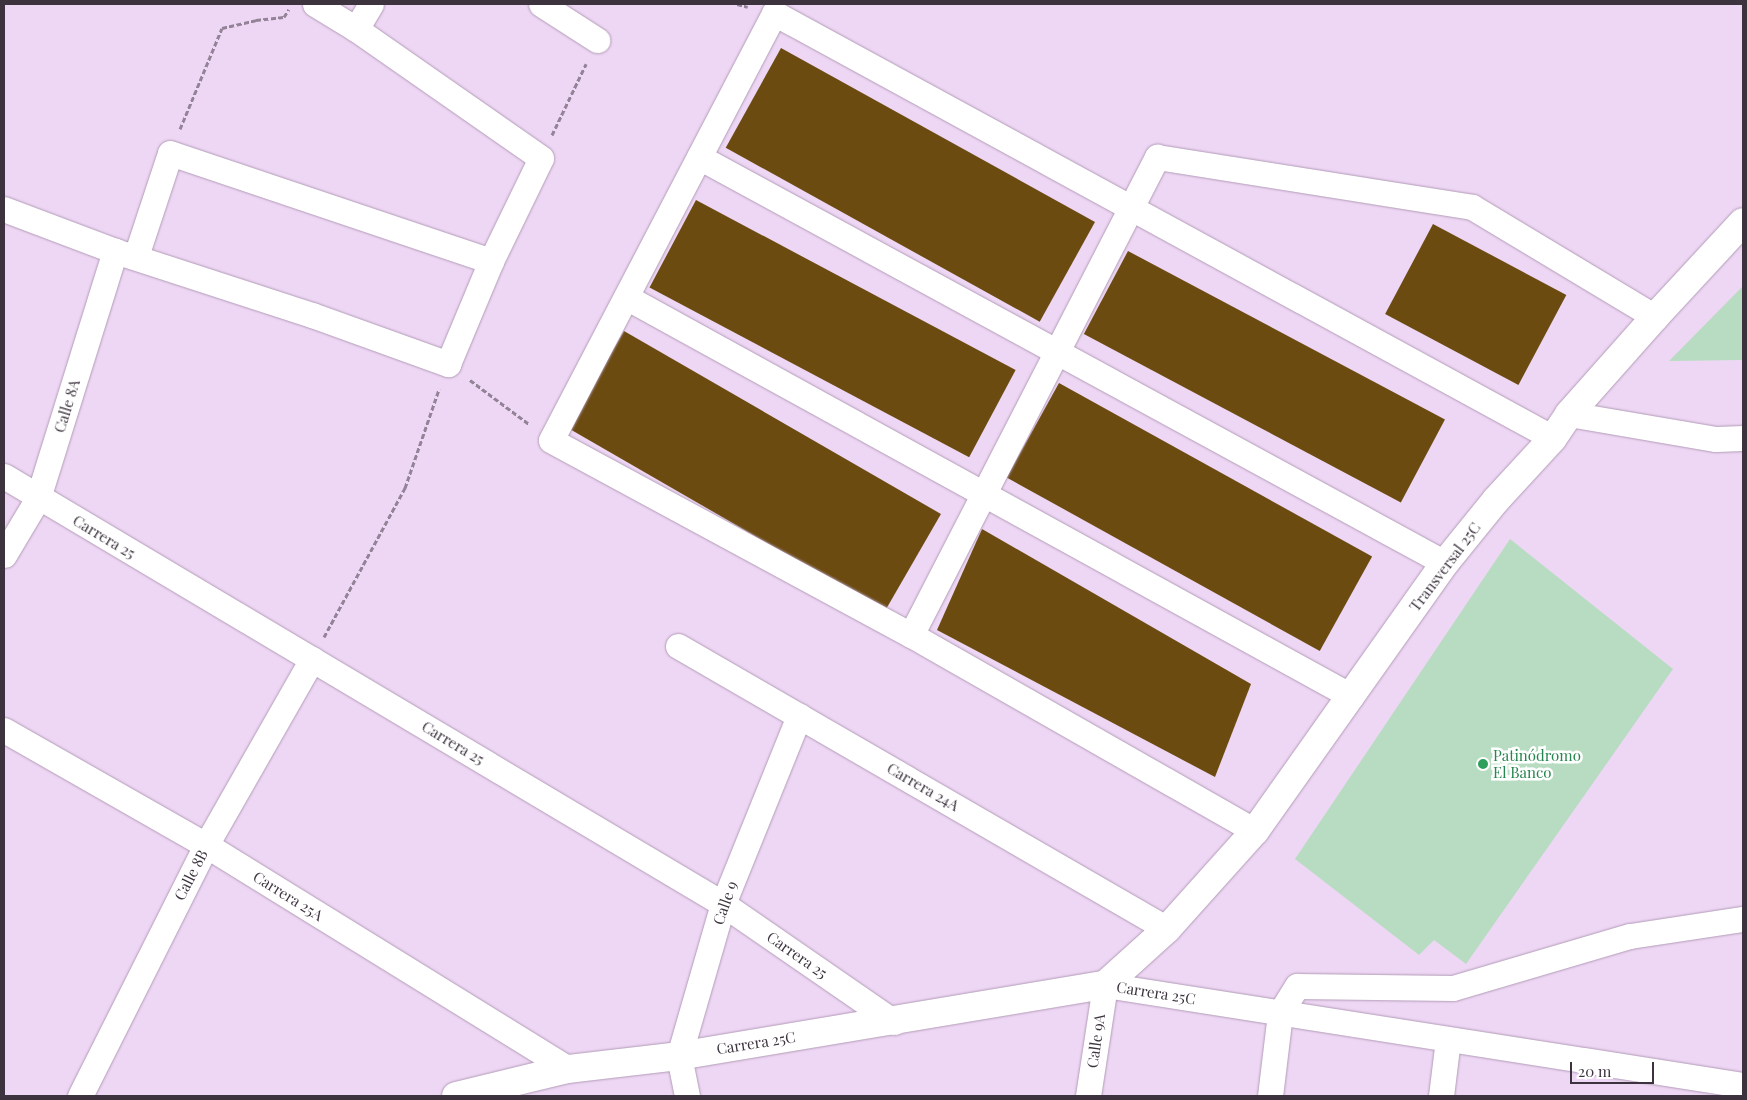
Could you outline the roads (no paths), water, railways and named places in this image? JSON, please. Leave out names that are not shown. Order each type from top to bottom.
[{"type":"street","points":[[4,209],[448,364],[491,261],[541,158],[356,29],[315,4]]},
{"type":"street","points":[[356,29],[371,4]]},
{"type":"street","points":[[541,4],[597,40]]},
{"type":"street","points":[[1255,831],[911,635],[551,440],[774,13],[1553,438]]},
{"type":"street","name":"Calle 8A","points":[[4,555],[38,498],[126,253],[170,153],[491,261]]},
{"type":"street","points":[[699,157],[1446,563]]},
{"type":"street","points":[[911,635],[1157,157],[1472,207],[1655,317]]},
{"type":"street","name":"Transversal 25C","points":[[1105,985],[1167,929],[1255,831],[1446,563],[1496,500],[1553,438],[1569,414],[1655,317],[1743,222]]},
{"type":"street","points":[[626,297],[1351,696]]},
{"type":"street","points":[[1569,414],[1716,439],[1743,438]]},
{"type":"street","name":"Carrera 25","points":[[4,476],[38,498],[723,904],[894,1022]]},
{"type":"street","name":"Carrera 24A","points":[[678,646],[1167,929]]},
{"type":"street","name":"Calle 8B","points":[[80,1096],[206,845],[312,659]]},
{"type":"street","name":"Calle 9","points":[[687,1096],[679,1056],[723,904],[799,716]]},
{"type":"street","name":"Carrera 25A","points":[[4,730],[206,845],[568,1069]]},
{"type":"street","points":[[1270,1096],[1280,1013],[1297,986],[1453,988],[1630,936],[1743,919]]},
{"type":"street","name":"Carrera 25C","points":[[456,1096],[568,1069],[679,1056],[894,1022],[1105,985],[1743,1085]]},
{"type":"street","name":"Calle 9A","points":[[1088,1096],[1105,985]]},
{"type":"street","points":[[1441,1096],[1448,1039]]},
{"type":"place","name":"Patinódromo El Banco","points":[[1483,764]]}]
